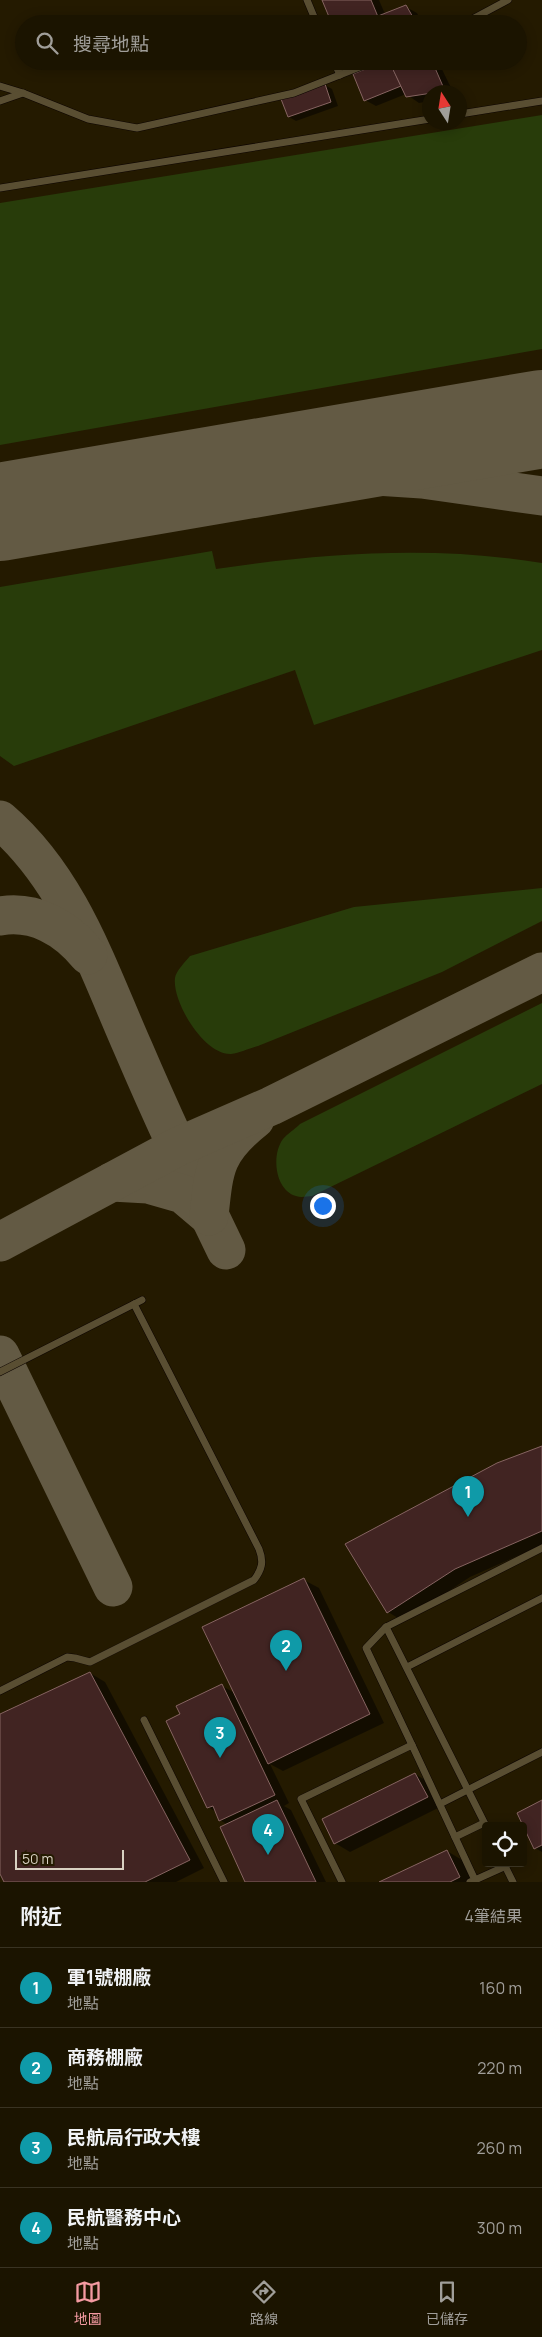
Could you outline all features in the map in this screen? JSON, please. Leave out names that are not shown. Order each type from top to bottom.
[{"type":"lane","points":[[307,0],[313,15]]},
{"type":"lane","points":[[480,15],[508,0]]},
{"type":"lane","points":[[338,70],[340,75]]},
{"type":"lane","points":[[0,86],[23,93],[88,119],[137,128],[294,93],[352,70]]},
{"type":"lane","points":[[0,101],[23,93]]},
{"type":"lane","points":[[467,113],[542,101]]},
{"type":"lane","points":[[0,188],[422,120]]},
{"type":"lane","points":[[0,1372],[142,1300]]},
{"type":"lane","points":[[0,1691],[67,1657],[90,1662],[254,1580],[261,1571],[263,1560],[259,1550],[134,1304]]},
{"type":"lane","points":[[501,1867],[473,1881],[440,1804],[366,1648],[386,1627],[542,1548]]},
{"type":"lane","points":[[406,1667],[542,1598]]},
{"type":"lane","points":[[386,1627],[484,1822]]},
{"type":"lane","points":[[144,1720],[224,1882]]},
{"type":"lane","points":[[342,1882],[301,1799],[412,1745]]},
{"type":"lane","points":[[440,1804],[542,1752]]},
{"type":"lane","points":[[455,1837],[482,1826]]},
{"type":"lane","points":[[506,1867],[513,1882]]},
{"type":"green space","points":[[542,115],[542,349],[0,445],[0,203],[450,130],[467,130],[467,127]]},
{"type":"green space","points":[[212,551],[216,569],[256,563],[379,553],[461,554],[542,563],[542,650],[314,725],[295,670],[14,766],[0,756],[0,587]]},
{"type":"green space","points":[[542,888],[542,921],[442,972],[241,1052],[231,1054],[221,1052],[210,1046],[184,1013],[175,988],[176,975],[190,956],[354,907]]},
{"type":"green space","points":[[542,1003],[542,1084],[312,1196],[296,1196],[283,1187],[279,1180],[276,1162],[279,1146],[283,1139],[300,1124]]},
{"type":"building","points":[[322,0],[371,0],[377,15],[328,15]]},
{"type":"building","points":[[406,5],[412,15],[381,15]]},
{"type":"building","points":[[363,70],[393,70],[401,86],[364,101],[353,74]]},
{"type":"building","points":[[393,70],[436,70],[442,85],[422,85],[422,95],[406,97]]},
{"type":"building","points":[[325,84],[331,102],[288,117],[281,99]]},
{"type":"building","points":[[542,1446],[542,1531],[455,1569],[387,1613],[345,1544],[497,1463]]},
{"type":"building","points":[[304,1578],[370,1714],[268,1764],[202,1627]]},
{"type":"building","points":[[90,1672],[190,1860],[145,1882],[4,1882],[0,1874],[0,1714]]},
{"type":"building","points":[[222,1684],[275,1795],[219,1821],[213,1806],[207,1808],[166,1721],[180,1714],[176,1706]]},
{"type":"building","points":[[415,1773],[428,1797],[334,1844],[322,1819]]},
{"type":"building","points":[[277,1800],[316,1882],[245,1882],[220,1827]]},
{"type":"building","points":[[542,1800],[542,1845],[534,1849],[527,1834],[527,1822],[521,1822],[517,1813]]},
{"type":"building","points":[[447,1850],[460,1877],[450,1882],[379,1882]]},
{"type":"taxiway","points":[[210,476],[330,473],[422,479],[542,496]]},
{"type":"taxiway","points":[[0,820],[24,844],[45,870],[64,898],[80,927],[167,1126],[226,1250]]},
{"type":"taxiway","points":[[0,916],[25,916],[49,923],[70,937],[88,955]]},
{"type":"taxiway","points":[[0,1242],[177,1147],[271,1106],[542,972]]},
{"type":"taxiway","points":[[209,1216],[215,1172],[219,1161],[232,1141],[255,1119]]},
{"type":"taxiway","points":[[112,1182],[148,1184],[183,1194],[209,1216]]},
{"type":"taxiway","points":[[0,1355],[113,1587]]},
{"type":"runway","points":[[0,512],[542,419]]},
{"type":"place","name":"軍1號棚廠","points":[[468,1517]]},
{"type":"place","name":"商務棚廠","points":[[286,1671]]},
{"type":"place","name":"民航局行政大樓","points":[[220,1758]]},
{"type":"place","name":"民航醫務中心","points":[[268,1855]]}]
